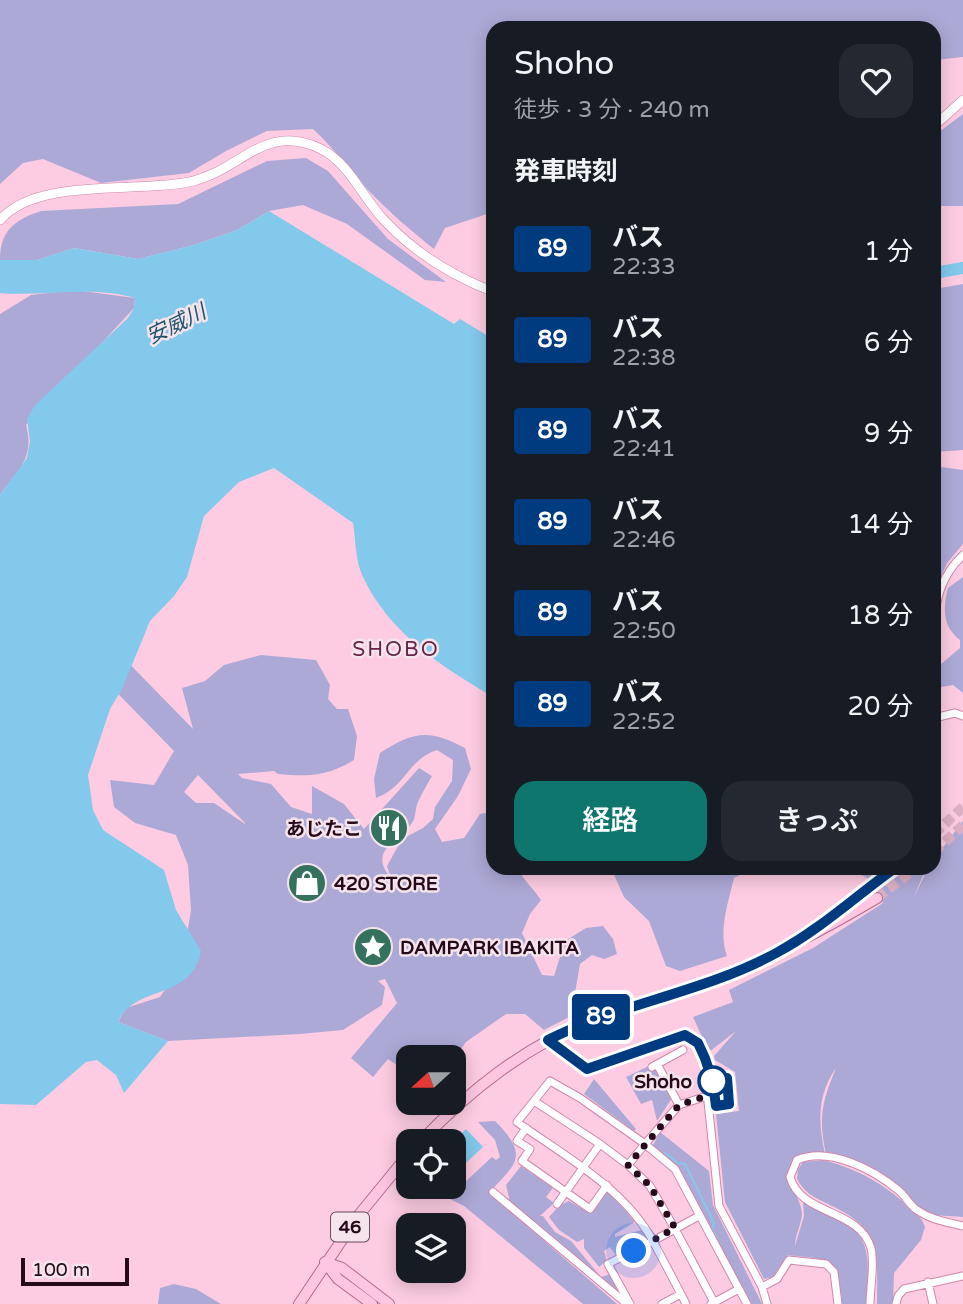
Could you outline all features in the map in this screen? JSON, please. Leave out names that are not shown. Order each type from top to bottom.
[{"type":"main road","points":[[836,917],[870,886]]},
{"type":"main road","points":[[434,1129],[490,1077],[548,1040],[597,1018],[724,975],[776,953],[836,917],[877,898]]},
{"type":"main road","name":"46","points":[[299,1304],[325,1262],[396,1170]]},
{"type":"main road","points":[[325,1262],[338,1279],[372,1304]]},
{"type":"main road","points":[[325,1262],[342,1268],[389,1304]]},
{"type":"street","points":[[941,120],[963,100]]},
{"type":"street","points":[[2,218],[23,202],[42,196],[192,181],[225,167],[250,150],[279,141],[309,144],[325,151],[345,170],[395,231],[430,260],[486,288]]},
{"type":"street","points":[[941,585],[949,569],[963,555]]},
{"type":"street","points":[[941,716],[956,713],[963,716]]},
{"type":"street","points":[[548,1040],[587,1069],[676,1036],[688,1036],[701,1049],[719,1206],[762,1287],[767,1304]]},
{"type":"street","points":[[679,1105],[655,1065],[683,1050]]},
{"type":"street","points":[[686,1304],[645,1226],[607,1185],[517,1122],[550,1081],[580,1098],[675,1169],[747,1304]]},
{"type":"street","points":[[628,1165],[679,1105],[707,1096]]},
{"type":"street","points":[[534,1101],[600,1144],[650,1186],[713,1303],[739,1289]]},
{"type":"street","points":[[526,1128],[517,1141],[530,1149],[522,1161],[590,1209],[607,1185]]},
{"type":"street","points":[[557,1204],[600,1144]]},
{"type":"street","points":[[870,1304],[872,1251],[867,1239],[849,1220],[802,1196],[790,1177],[797,1160],[832,1158],[854,1163],[898,1190],[911,1205],[925,1215],[963,1226]]},
{"type":"street","points":[[495,1196],[629,1304]]},
{"type":"street","points":[[629,1304],[608,1264],[612,1257],[653,1241],[699,1216]]},
{"type":"street","points":[[762,1287],[776,1279],[789,1260],[827,1264],[834,1272],[838,1304]]},
{"type":"street","points":[[896,1304],[904,1289],[963,1276]]},
{"type":"street","points":[[928,1283],[933,1304]]},
{"type":"street","points":[[662,1304],[681,1294]]},
{"type":"shaded area","points":[[0,0],[963,0],[963,57],[941,59],[941,21],[486,21],[486,214],[445,228],[434,249],[376,198],[313,129],[267,131],[189,173],[101,183],[43,159],[23,163],[0,184]]},
{"type":"shaded area","points":[[963,114],[963,206],[941,206],[941,130]]},
{"type":"shaded area","points":[[306,158],[328,171],[388,239],[446,282],[425,280],[347,224],[303,205],[269,211],[237,230],[194,245],[138,259],[74,248],[37,260],[0,260],[3,241],[10,228],[23,218],[41,211],[178,204],[267,161]]},
{"type":"shaded area","points":[[963,284],[963,450],[941,452],[941,288]]},
{"type":"shaded area","points":[[74,290],[135,298],[134,308],[26,425],[26,455],[19,471],[0,495],[0,314],[31,295]]},
{"type":"shaded area","points":[[941,467],[963,470],[963,544],[947,563],[941,576]]},
{"type":"shaded area","points":[[0,531],[193,729],[182,688],[205,681],[224,665],[261,655],[316,660],[330,685],[328,699],[337,709],[348,709],[357,736],[354,760],[318,774],[289,775],[274,771],[238,774],[242,778],[271,784],[291,807],[312,814],[312,786],[344,804],[364,829],[419,768],[432,776],[418,802],[412,823],[384,853],[384,868],[391,878],[387,866],[402,839],[423,828],[433,819],[435,807],[452,781],[453,760],[437,750],[427,754],[394,787],[376,798],[374,779],[380,753],[403,740],[422,735],[441,738],[465,748],[471,769],[458,796],[435,829],[442,842],[464,838],[480,814],[486,813],[486,875],[522,875],[541,900],[530,914],[522,933],[542,975],[554,976],[565,941],[586,928],[603,926],[613,939],[617,954],[604,959],[592,955],[580,964],[571,1016],[544,1030],[525,1014],[506,1014],[464,1045],[396,1045],[396,1065],[388,1059],[373,1077],[351,1058],[397,1003],[385,979],[378,981],[385,987],[382,1005],[343,1030],[168,1041],[118,1022],[126,1008],[160,997],[182,964],[191,910],[188,865],[176,835],[135,823],[114,807],[110,780],[154,785],[174,751],[0,573]],"holes":[[[198,775],[245,824],[214,803],[196,803],[184,792]]]},
{"type":"shaded area","points":[[963,577],[963,693],[953,685],[941,687],[941,664],[960,648],[960,640],[950,629],[945,616],[948,588]]},
{"type":"shaded area","points":[[963,821],[963,1217],[932,1215],[919,1208],[901,1188],[862,1163],[826,1154],[822,1130],[823,1110],[836,1068],[822,1099],[820,1120],[825,1154],[797,1157],[791,1164],[789,1178],[802,1213],[795,1246],[804,1216],[803,1202],[848,1224],[862,1240],[868,1271],[866,1304],[841,1304],[834,1269],[824,1260],[788,1255],[773,1277],[764,1279],[725,1202],[716,1114],[739,1111],[735,1072],[715,1060],[714,1056],[736,1031],[709,1052],[693,1017],[733,1002],[729,990],[813,948],[883,903],[866,877],[861,875],[923,875],[914,897],[925,875],[941,875],[941,850]]},
{"type":"shaded area","points":[[614,875],[740,875],[734,878],[727,907],[723,937],[727,956],[680,971],[666,966],[649,921],[624,897]]},
{"type":"shaded area","points":[[649,1066],[657,1070],[672,1098],[657,1121],[652,1100],[641,1104],[626,1077]]},
{"type":"shaded area","points":[[594,1079],[636,1129],[634,1131],[584,1094]]},
{"type":"shaded area","points":[[495,1121],[513,1143],[516,1152],[512,1167],[489,1193],[617,1304],[583,1304],[464,1206],[450,1199],[466,1199],[466,1181],[492,1157],[496,1160],[500,1157],[495,1140],[478,1122]]},
{"type":"shaded area","points":[[660,1132],[709,1171],[713,1205],[762,1304],[751,1304],[677,1167],[652,1147]]},
{"type":"shaded area","points":[[823,1160],[851,1169],[877,1182],[922,1220],[925,1227],[921,1240],[894,1273],[893,1304],[877,1304],[876,1253],[867,1231],[844,1212],[809,1194],[797,1179],[798,1169],[803,1162]]},
{"type":"shaded area","points":[[521,1166],[553,1188],[546,1197],[554,1203],[540,1216],[543,1216],[555,1232],[571,1241],[601,1277],[610,1274],[622,1297],[510,1202],[506,1185]]},
{"type":"shaded area","points":[[608,1190],[635,1222],[615,1234],[615,1237],[642,1230],[647,1240],[617,1257],[610,1247],[604,1251],[607,1261],[599,1267],[584,1248],[584,1239],[577,1242],[559,1230],[549,1217],[560,1205],[569,1201],[590,1213]]},
{"type":"shaded area","points":[[174,1284],[196,1289],[221,1304],[158,1304],[160,1288]]},
{"type":"water","points":[[269,211],[454,324],[460,319],[486,335],[486,693],[419,647],[387,615],[360,571],[353,523],[274,468],[239,482],[204,516],[187,577],[174,596],[150,621],[122,689],[110,709],[88,775],[93,810],[103,830],[164,870],[176,910],[201,951],[196,967],[187,978],[137,1002],[126,1010],[118,1022],[168,1041],[124,1093],[116,1075],[97,1060],[86,1062],[36,1105],[0,1104],[0,495],[27,458],[30,441],[27,419],[35,405],[128,318],[134,308],[135,298],[101,292],[0,293],[0,260],[37,260],[74,248],[138,259],[194,245],[237,230]]},
{"type":"water","points":[[466,1129],[483,1147],[466,1163]]},
{"type":"waterway","name":"安威川","points":[[941,272],[963,268]]},
{"type":"waterway","points":[[665,1153],[678,1163],[685,1164],[714,1223],[712,1229],[718,1241]]},
{"type":"tunnel","points":[[941,827],[963,807]]},
{"type":"tunnel","points":[[941,845],[963,825]]},
{"type":"tunnel","points":[[870,886],[885,875]]},
{"type":"tunnel","points":[[877,898],[907,875]]},
{"type":"bus line","name":"89","points":[[727,1078],[729,1104],[716,1106],[713,1074],[704,1063],[698,1043],[685,1035],[587,1069],[548,1040],[597,1018],[694,986],[776,953],[810,932],[886,875]]},
{"type":"place","name":"あじたこ","points":[[389,828]]},
{"type":"place","name":"420 STORE","points":[[307,883]]},
{"type":"place","name":"DAMPARK IBAKITA","points":[[373,947]]},
{"type":"place","name":"Shoho","points":[[713,1081]]},
{"type":"district","name":"SHOBO","points":[[396,649]]},
{"type":"route","points":[[634,1251],[675,1228],[650,1186],[628,1165],[679,1105],[707,1096],[706,1080],[713,1081]]}]
